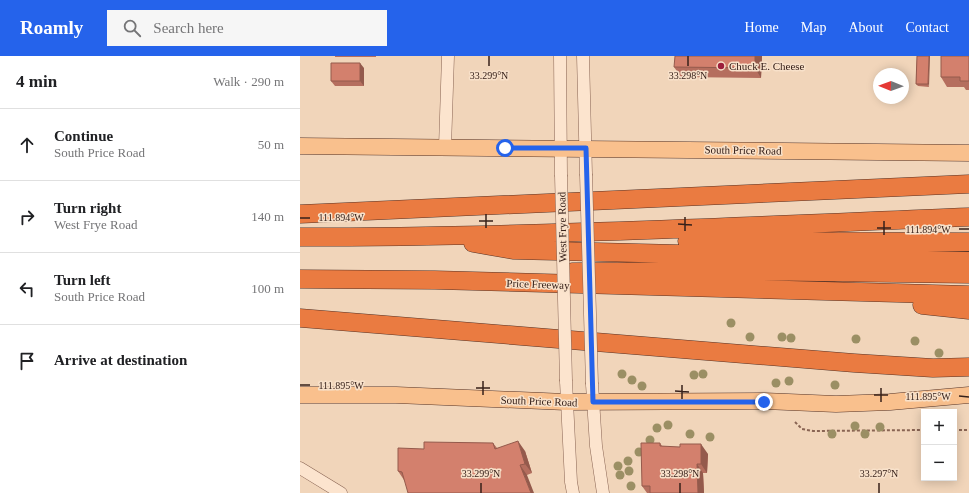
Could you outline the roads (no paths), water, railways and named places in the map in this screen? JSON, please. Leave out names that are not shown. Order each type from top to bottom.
[{"type":"highway","points":[[300,214],[969,184]]},
{"type":"highway","points":[[300,237],[435,236],[606,232],[969,217]]},
{"type":"highway","points":[[435,236],[526,243],[716,240],[969,242]]},
{"type":"highway","points":[[435,236],[513,250],[969,261]]},
{"type":"highway","points":[[435,280],[497,272],[633,273],[741,271],[969,274]]},
{"type":"highway","name":"Price Freeway","points":[[300,278],[435,280],[800,292]]},
{"type":"highway","points":[[800,292],[969,295]]},
{"type":"highway","points":[[800,292],[969,310]]},
{"type":"highway","points":[[300,318],[854,363],[933,368],[969,367]]},
{"type":"main road","name":"South Price Road","points":[[300,146],[969,153]]},
{"type":"main road","name":"South Price Road","points":[[300,395],[396,395],[566,402],[764,402],[844,404],[890,402],[969,395]]},
{"type":"street","points":[[445,147],[448,56]]},
{"type":"street","name":"West Frye Road","points":[[560,56],[566,402],[570,482],[573,493]]},
{"type":"street","points":[[583,56],[592,384],[596,446],[603,493]]},
{"type":"street","points":[[300,468],[341,493]]},
{"type":"place","name":"Chuck E. Cheese","points":[[721,66]]}]
